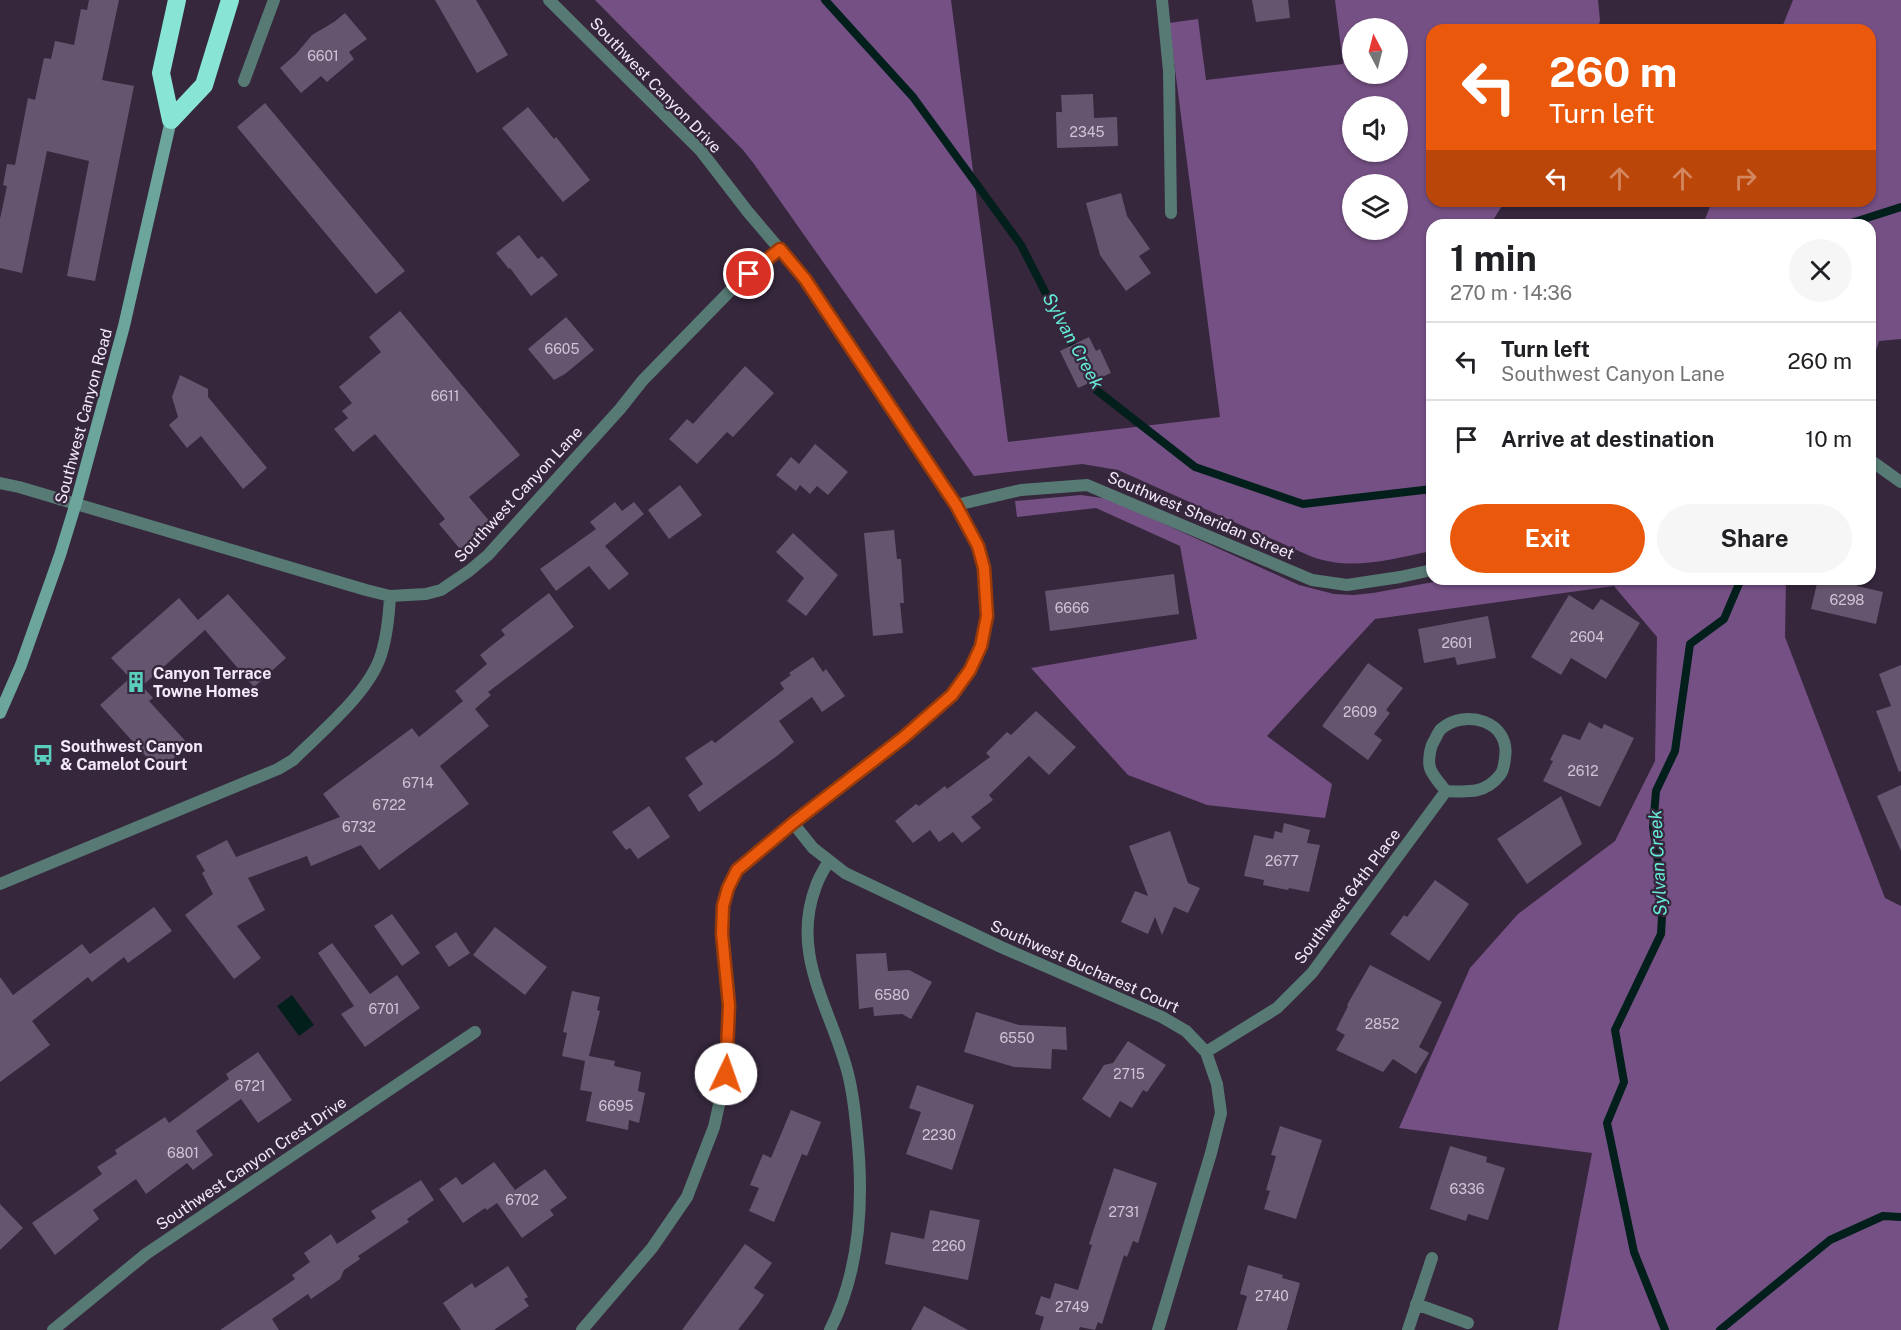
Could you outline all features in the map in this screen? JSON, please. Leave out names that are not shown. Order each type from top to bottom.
[{"type":"highway","points":[[171,120],[161,73],[177,0]]},
{"type":"highway","points":[[171,120],[204,86],[230,0]]},
{"type":"main road","name":"Southwest Canyon Road","points":[[0,713],[21,666],[76,503],[124,326],[171,120]]},
{"type":"street","points":[[244,81],[274,0]]},
{"type":"street","name":"Southwest Canyon Drive","points":[[549,0],[701,150],[748,212],[805,279],[956,505],[978,546],[984,568],[987,616],[981,646],[970,670],[952,695],[904,737],[793,823],[737,870],[728,888],[723,906],[722,934],[729,1005],[726,1074],[714,1127],[687,1197],[652,1248],[582,1330]]},
{"type":"street","points":[[1162,0],[1169,71],[1171,213]]},
{"type":"street","name":"Southwest Canyon Lane","points":[[0,483],[19,486],[390,596],[426,594],[441,590],[454,583],[488,555],[643,380],[731,290],[780,249]]},
{"type":"street","points":[[1876,464],[1901,482]]},
{"type":"street","name":"Southwest Sheridan Street","points":[[956,505],[1021,490],[1087,484],[1312,580],[1347,585],[1426,571]]},
{"type":"street","points":[[0,884],[278,769],[292,760],[364,688],[374,673],[386,639],[390,596]]},
{"type":"street","points":[[1476,719],[1493,726],[1504,737],[1507,749],[1504,770],[1492,785],[1471,792],[1446,791],[1430,768],[1431,746],[1441,729],[1458,720],[1476,719]]},
{"type":"street","name":"Southwest 64th Place","points":[[1206,1052],[1277,1008],[1312,973],[1446,791]]},
{"type":"street","name":"Southwest Bucharest Court","points":[[793,823],[813,848],[845,873],[1001,947],[1162,1017],[1186,1031],[1206,1052],[1217,1084],[1221,1113],[1158,1330]]},
{"type":"street","points":[[829,861],[816,883],[812,898],[807,935],[808,955],[815,982],[847,1070],[858,1144],[861,1204],[859,1236],[848,1287],[830,1330]]},
{"type":"street","name":"Southwest Canyon Crest Drive","points":[[53,1330],[146,1254],[475,1032]]},
{"type":"street","points":[[1408,1330],[1432,1258]]},
{"type":"street","points":[[1416,1304],[1468,1323]]},
{"type":"shaded area","points":[[595,0],[951,0],[1008,442],[1220,417],[1169,23],[1198,19],[1206,80],[1342,64],[1342,84],[1408,84],[1408,18],[1342,18],[1342,56],[1335,0],[1598,0],[1599,24],[1426,24],[1426,207],[1501,207],[1494,219],[1426,219],[1426,552],[1356,564],[1326,561],[1310,556],[1118,470],[1082,464],[974,476],[743,150]]},
{"type":"shaded area","points":[[1793,0],[1901,0],[1901,339],[1879,341],[1876,350],[1876,219],[1705,219],[1710,207],[1876,207],[1876,24],[1783,24]]},
{"type":"shaded area","points":[[1081,495],[1109,499],[1299,585],[1334,594],[1373,593],[1426,583],[1786,585],[1785,637],[1885,898],[1901,906],[1901,1330],[1558,1330],[1592,1153],[1399,1128],[1470,968],[1518,914],[1615,841],[1655,761],[1657,637],[1614,586],[1375,619],[1267,736],[1332,784],[1325,818],[1207,805],[1128,775],[1031,668],[1197,639],[1180,546],[1096,508],[1017,517],[1015,501]]},
{"type":"shaded area","points":[[292,995],[314,1025],[299,1036],[277,1006]]},
{"type":"building","points":[[89,0],[119,0],[102,80],[134,86],[95,281],[67,276],[89,161],[47,151],[22,273],[0,268],[0,219],[7,186],[3,185],[7,164],[15,165],[28,98],[35,100],[44,58],[51,59],[55,41],[74,45],[81,9],[87,10]]},
{"type":"building","points":[[435,0],[476,0],[508,55],[477,73]]},
{"type":"building","points":[[1252,0],[1288,0],[1290,18],[1256,22]]},
{"type":"building","points":[[345,13],[367,39],[349,52],[354,59],[327,82],[321,76],[301,93],[280,68],[312,35]]},
{"type":"building","points":[[1093,94],[1094,118],[1117,117],[1118,146],[1057,148],[1056,112],[1062,112],[1061,95]]},
{"type":"building","points":[[265,103],[405,271],[376,294],[237,127]]},
{"type":"building","points":[[528,107],[554,139],[556,137],[590,180],[563,202],[502,128]]},
{"type":"building","points":[[1121,193],[1127,216],[1150,249],[1139,256],[1151,273],[1126,291],[1100,255],[1086,203]]},
{"type":"building","points":[[519,235],[538,259],[542,256],[558,275],[531,296],[496,253]]},
{"type":"building","points":[[400,311],[520,455],[469,497],[491,523],[460,549],[439,524],[445,519],[375,434],[353,452],[334,429],[348,418],[342,411],[352,403],[339,387],[381,352],[369,337]]},
{"type":"building","points":[[566,317],[594,350],[554,380],[528,349]]},
{"type":"building","points":[[1089,337],[1096,351],[1100,349],[1111,373],[1078,388],[1060,351]]},
{"type":"building","points":[[745,366],[774,393],[733,437],[727,432],[697,464],[669,439],[687,419],[693,424]]},
{"type":"building","points":[[180,375],[208,389],[208,397],[267,468],[243,489],[201,436],[187,448],[169,425],[178,417],[172,397]]},
{"type":"building","points":[[815,444],[848,472],[828,495],[817,486],[810,494],[800,485],[796,491],[776,475],[791,457],[799,464]]},
{"type":"building","points":[[680,485],[702,515],[669,539],[648,510]]},
{"type":"building","points":[[615,502],[622,511],[634,502],[644,514],[605,546],[629,574],[609,590],[589,566],[556,591],[540,569],[596,529],[590,522]]},
{"type":"building","points":[[894,530],[897,559],[901,559],[904,603],[900,603],[903,633],[873,636],[864,533]]},
{"type":"building","points":[[793,533],[838,575],[806,616],[787,601],[804,578],[776,552]]},
{"type":"building","points":[[1174,574],[1179,614],[1050,631],[1045,591]]},
{"type":"building","points":[[1817,585],[1857,585],[1883,592],[1876,624],[1811,609]]},
{"type":"building","points":[[549,593],[574,627],[488,692],[491,695],[475,709],[489,726],[440,766],[469,804],[379,870],[361,845],[311,866],[307,856],[248,878],[265,910],[237,926],[261,958],[234,979],[185,915],[213,894],[202,873],[205,871],[196,856],[227,840],[236,857],[340,817],[323,794],[412,728],[419,737],[463,701],[455,691],[487,664],[480,655],[505,635],[501,630]]},
{"type":"building","name":"Canyon Terrace Towne Homes","points":[[228,594],[286,658],[254,687],[205,630],[142,686],[153,698],[149,701],[189,745],[159,771],[100,705],[130,678],[111,658],[179,598],[198,620]]},
{"type":"building","points":[[1569,595],[1593,610],[1601,599],[1640,623],[1606,679],[1571,658],[1561,675],[1531,657]]},
{"type":"building","points":[[1488,616],[1496,658],[1457,665],[1455,657],[1424,663],[1418,629]]},
{"type":"building","points":[[813,657],[823,672],[826,669],[845,696],[822,712],[812,697],[779,721],[794,742],[699,812],[688,795],[703,784],[685,758],[712,740],[715,743],[784,689],[780,683],[791,675],[789,673]]},
{"type":"building","points":[[1368,663],[1403,688],[1386,710],[1390,713],[1374,734],[1382,740],[1368,760],[1322,726]]},
{"type":"building","points":[[1901,665],[1901,771],[1899,772],[1876,711],[1891,706],[1879,674]]},
{"type":"building","points":[[1036,711],[1076,747],[1049,775],[1029,756],[989,795],[993,800],[971,817],[981,828],[962,843],[953,832],[939,842],[930,830],[913,843],[895,821],[916,804],[919,806],[945,786],[947,789],[990,757],[986,753],[1007,732],[1011,735]]},
{"type":"building","points":[[1589,722],[1602,729],[1604,724],[1634,738],[1600,807],[1543,781],[1563,734],[1580,740]]},
{"type":"building","points":[[1901,785],[1901,851],[1877,796]]},
{"type":"building","points":[[1561,796],[1582,844],[1527,884],[1497,839]]},
{"type":"building","points":[[649,806],[670,837],[638,859],[630,848],[626,850],[612,832]]},
{"type":"building","points":[[1284,823],[1310,830],[1307,843],[1320,845],[1309,892],[1263,885],[1264,880],[1244,876],[1254,835],[1273,839],[1275,831],[1282,833]]},
{"type":"building","points":[[1170,831],[1188,883],[1200,888],[1188,913],[1174,907],[1162,935],[1155,917],[1148,934],[1121,922],[1135,891],[1148,896],[1129,846]]},
{"type":"building","points":[[1435,880],[1469,904],[1429,961],[1390,934],[1404,915],[1407,917]]},
{"type":"building","points":[[154,907],[172,931],[128,963],[124,957],[92,982],[88,977],[32,1021],[50,1045],[0,1082],[0,977],[13,995],[82,944],[90,954]]},
{"type":"building","points":[[392,914],[420,953],[402,966],[374,926]]},
{"type":"building","points":[[495,927],[547,967],[525,995],[473,955]]},
{"type":"building","points":[[456,932],[470,953],[449,967],[435,946]]},
{"type":"building","points":[[332,943],[370,994],[397,975],[420,1008],[365,1047],[341,1014],[354,1006],[318,953]]},
{"type":"building","points":[[886,953],[888,971],[909,970],[932,982],[911,1019],[902,1014],[874,1016],[873,1007],[859,1009],[856,954]]},
{"type":"building","points":[[1370,965],[1442,1002],[1419,1047],[1429,1053],[1416,1074],[1393,1059],[1383,1072],[1336,1050],[1345,1035],[1336,1030],[1347,1005]]},
{"type":"building","points":[[572,991],[600,997],[597,1010],[600,1011],[589,1056],[615,1061],[614,1066],[641,1072],[638,1091],[645,1093],[639,1123],[629,1120],[628,1130],[586,1121],[592,1092],[580,1090],[585,1061],[562,1056],[567,1033],[563,1032]]},
{"type":"building","points":[[976,1012],[1019,1025],[1066,1027],[1067,1050],[1052,1049],[1051,1069],[1014,1067],[964,1052]]},
{"type":"building","points":[[1128,1041],[1166,1065],[1147,1092],[1143,1090],[1132,1108],[1120,1101],[1110,1118],[1082,1099],[1104,1065],[1113,1063]]},
{"type":"building","points":[[258,1052],[292,1100],[258,1123],[241,1099],[196,1131],[213,1155],[193,1170],[187,1163],[146,1194],[136,1179],[93,1210],[99,1219],[55,1255],[32,1223],[102,1174],[97,1167],[117,1154],[115,1150],[165,1117],[169,1123],[229,1079],[226,1074]]},
{"type":"building","points":[[917,1085],[974,1105],[952,1170],[906,1154],[921,1112],[909,1108]]},
{"type":"building","points":[[791,1110],[821,1122],[807,1156],[802,1154],[774,1222],[749,1211],[759,1188],[750,1185],[763,1154],[771,1158]]},
{"type":"building","points":[[1280,1126],[1322,1140],[1296,1219],[1264,1209],[1270,1191],[1266,1190],[1276,1156],[1271,1155]]},
{"type":"building","points":[[1450,1146],[1487,1157],[1486,1162],[1505,1168],[1488,1220],[1468,1214],[1466,1221],[1430,1209]]},
{"type":"building","points":[[494,1162],[515,1190],[545,1169],[567,1198],[550,1210],[554,1215],[522,1238],[497,1203],[463,1223],[439,1189],[456,1177],[462,1185]]},
{"type":"building","points":[[1114,1168],[1157,1183],[1138,1243],[1133,1241],[1127,1257],[1124,1255],[1102,1324],[1098,1322],[1095,1330],[1080,1327],[1079,1330],[1040,1330],[1044,1317],[1035,1314],[1041,1296],[1050,1299],[1055,1283],[1078,1290],[1092,1245],[1089,1244]]},
{"type":"building","points":[[421,1180],[434,1200],[407,1219],[409,1222],[358,1256],[360,1259],[344,1270],[340,1279],[311,1299],[308,1294],[272,1319],[279,1330],[220,1330],[295,1279],[292,1275],[310,1262],[304,1253],[331,1234],[337,1244],[376,1218],[371,1211]]},
{"type":"building","points":[[0,1204],[23,1228],[0,1250]]},
{"type":"building","points":[[930,1210],[980,1220],[968,1280],[885,1264],[891,1232],[924,1239]]},
{"type":"building","points":[[745,1244],[772,1263],[754,1288],[764,1295],[758,1304],[738,1330],[682,1330]]},
{"type":"building","points":[[1248,1265],[1283,1275],[1282,1278],[1300,1283],[1287,1330],[1237,1330],[1247,1296],[1240,1294]]},
{"type":"building","points":[[508,1266],[528,1297],[524,1299],[529,1306],[494,1330],[461,1330],[443,1303],[472,1283],[475,1288]]},
{"type":"building","points":[[924,1306],[968,1330],[911,1330]]},
{"type":"waterway","name":"Sylvan Creek","points":[[825,0],[913,97],[1021,245],[1077,354]]},
{"type":"waterway","points":[[1864,219],[1901,207]]},
{"type":"waterway","name":"Sylvan Creek","points":[[1087,373],[1095,389],[1195,467],[1303,504],[1426,490]]},
{"type":"waterway","name":"Sylvan Creek","points":[[1665,1330],[1634,1252],[1607,1123],[1624,1082],[1615,1030],[1661,934],[1663,898],[1653,827],[1656,791],[1675,751],[1690,644],[1724,619],[1738,585]]},
{"type":"waterway","points":[[1720,1330],[1830,1240],[1883,1216],[1901,1217]]},
{"type":"place","name":"Canyon Terrace Towne Homes","points":[[136,682]]},
{"type":"place","name":"Southwest Canyon & Camelot Court","points":[[43,755]]},
{"type":"route","points":[[726,1074],[729,1005],[722,934],[723,906],[728,888],[737,870],[793,823],[904,737],[952,695],[970,670],[981,646],[987,616],[984,568],[978,546],[956,505],[805,279],[780,249],[749,274]]}]
